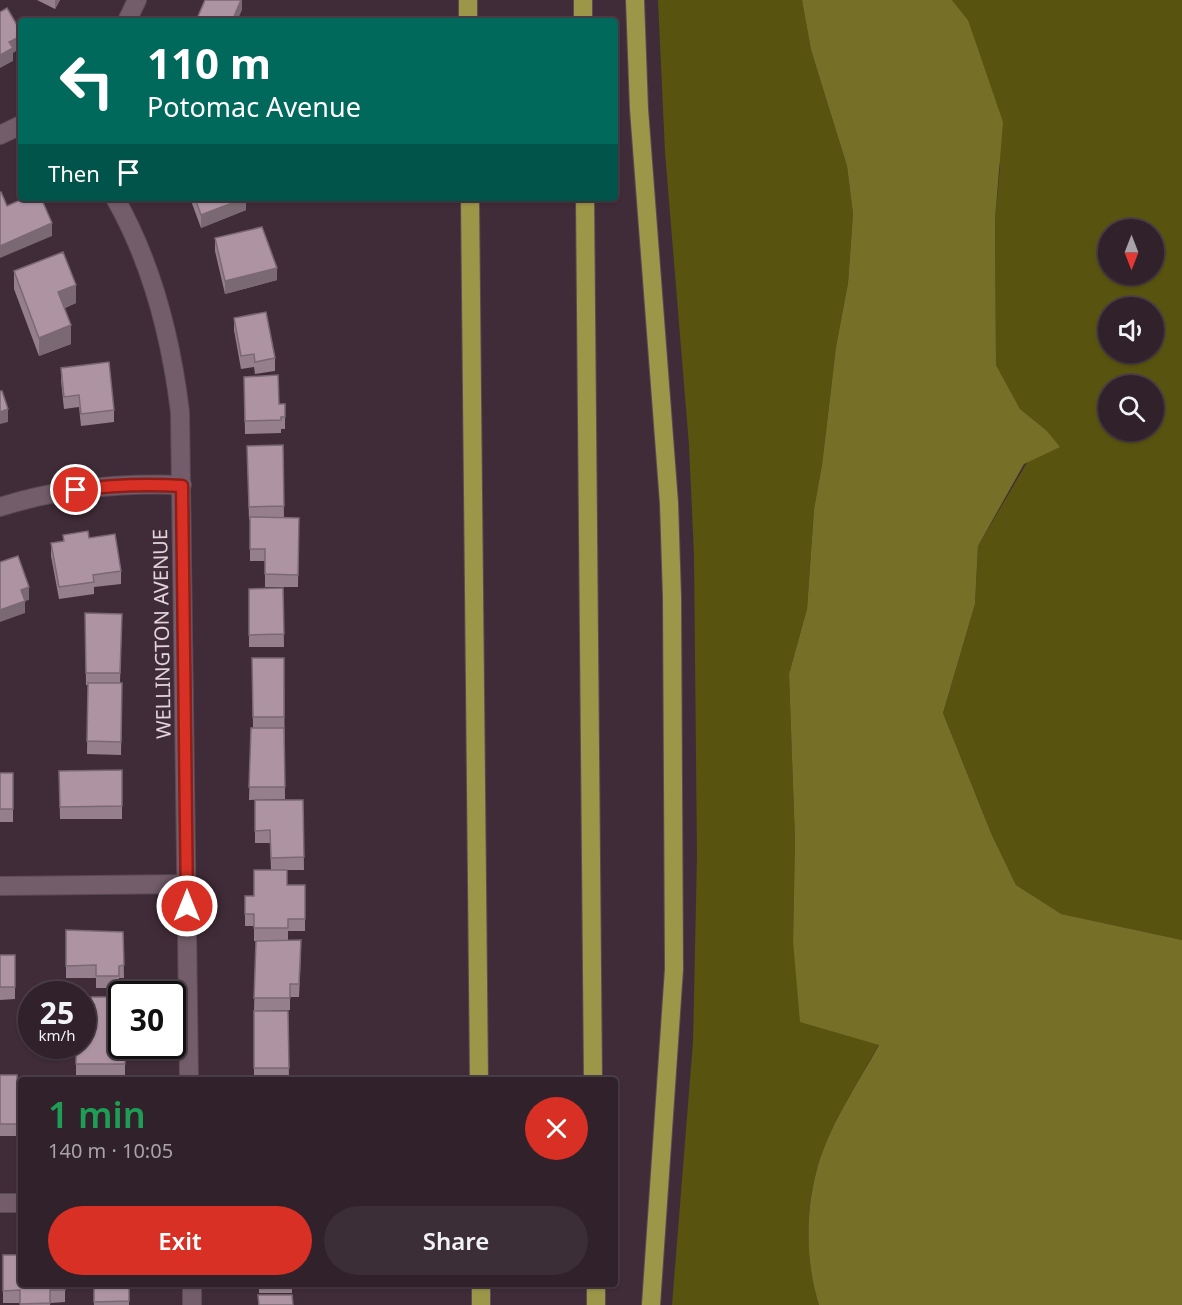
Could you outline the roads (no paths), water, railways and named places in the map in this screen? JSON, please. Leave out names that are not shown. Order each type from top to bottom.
[{"type":"highway","points":[[468,0],[468,18]]},
{"type":"highway","points":[[583,0],[583,18]]},
{"type":"highway","points":[[635,0],[639,109],[669,503],[672,609],[674,969],[651,1305]]},
{"type":"highway","points":[[470,201],[479,1077]]},
{"type":"highway","points":[[585,201],[593,1077]]},
{"type":"highway","points":[[481,1287],[481,1305]]},
{"type":"highway","points":[[596,1287],[596,1305]]},
{"type":"street","points":[[128,18],[137,0]]},
{"type":"street","points":[[0,135],[18,126]]},
{"type":"street","name":"WELLINGTON AVENUE","points":[[116,201],[152,283],[166,329],[180,412],[189,1077]]},
{"type":"street","points":[[0,507],[41,495],[111,485],[158,483],[182,486]]},
{"type":"street","points":[[0,886],[187,884]]},
{"type":"street","points":[[0,1203],[18,1203]]},
{"type":"street","points":[[192,1287],[192,1305]]}]
